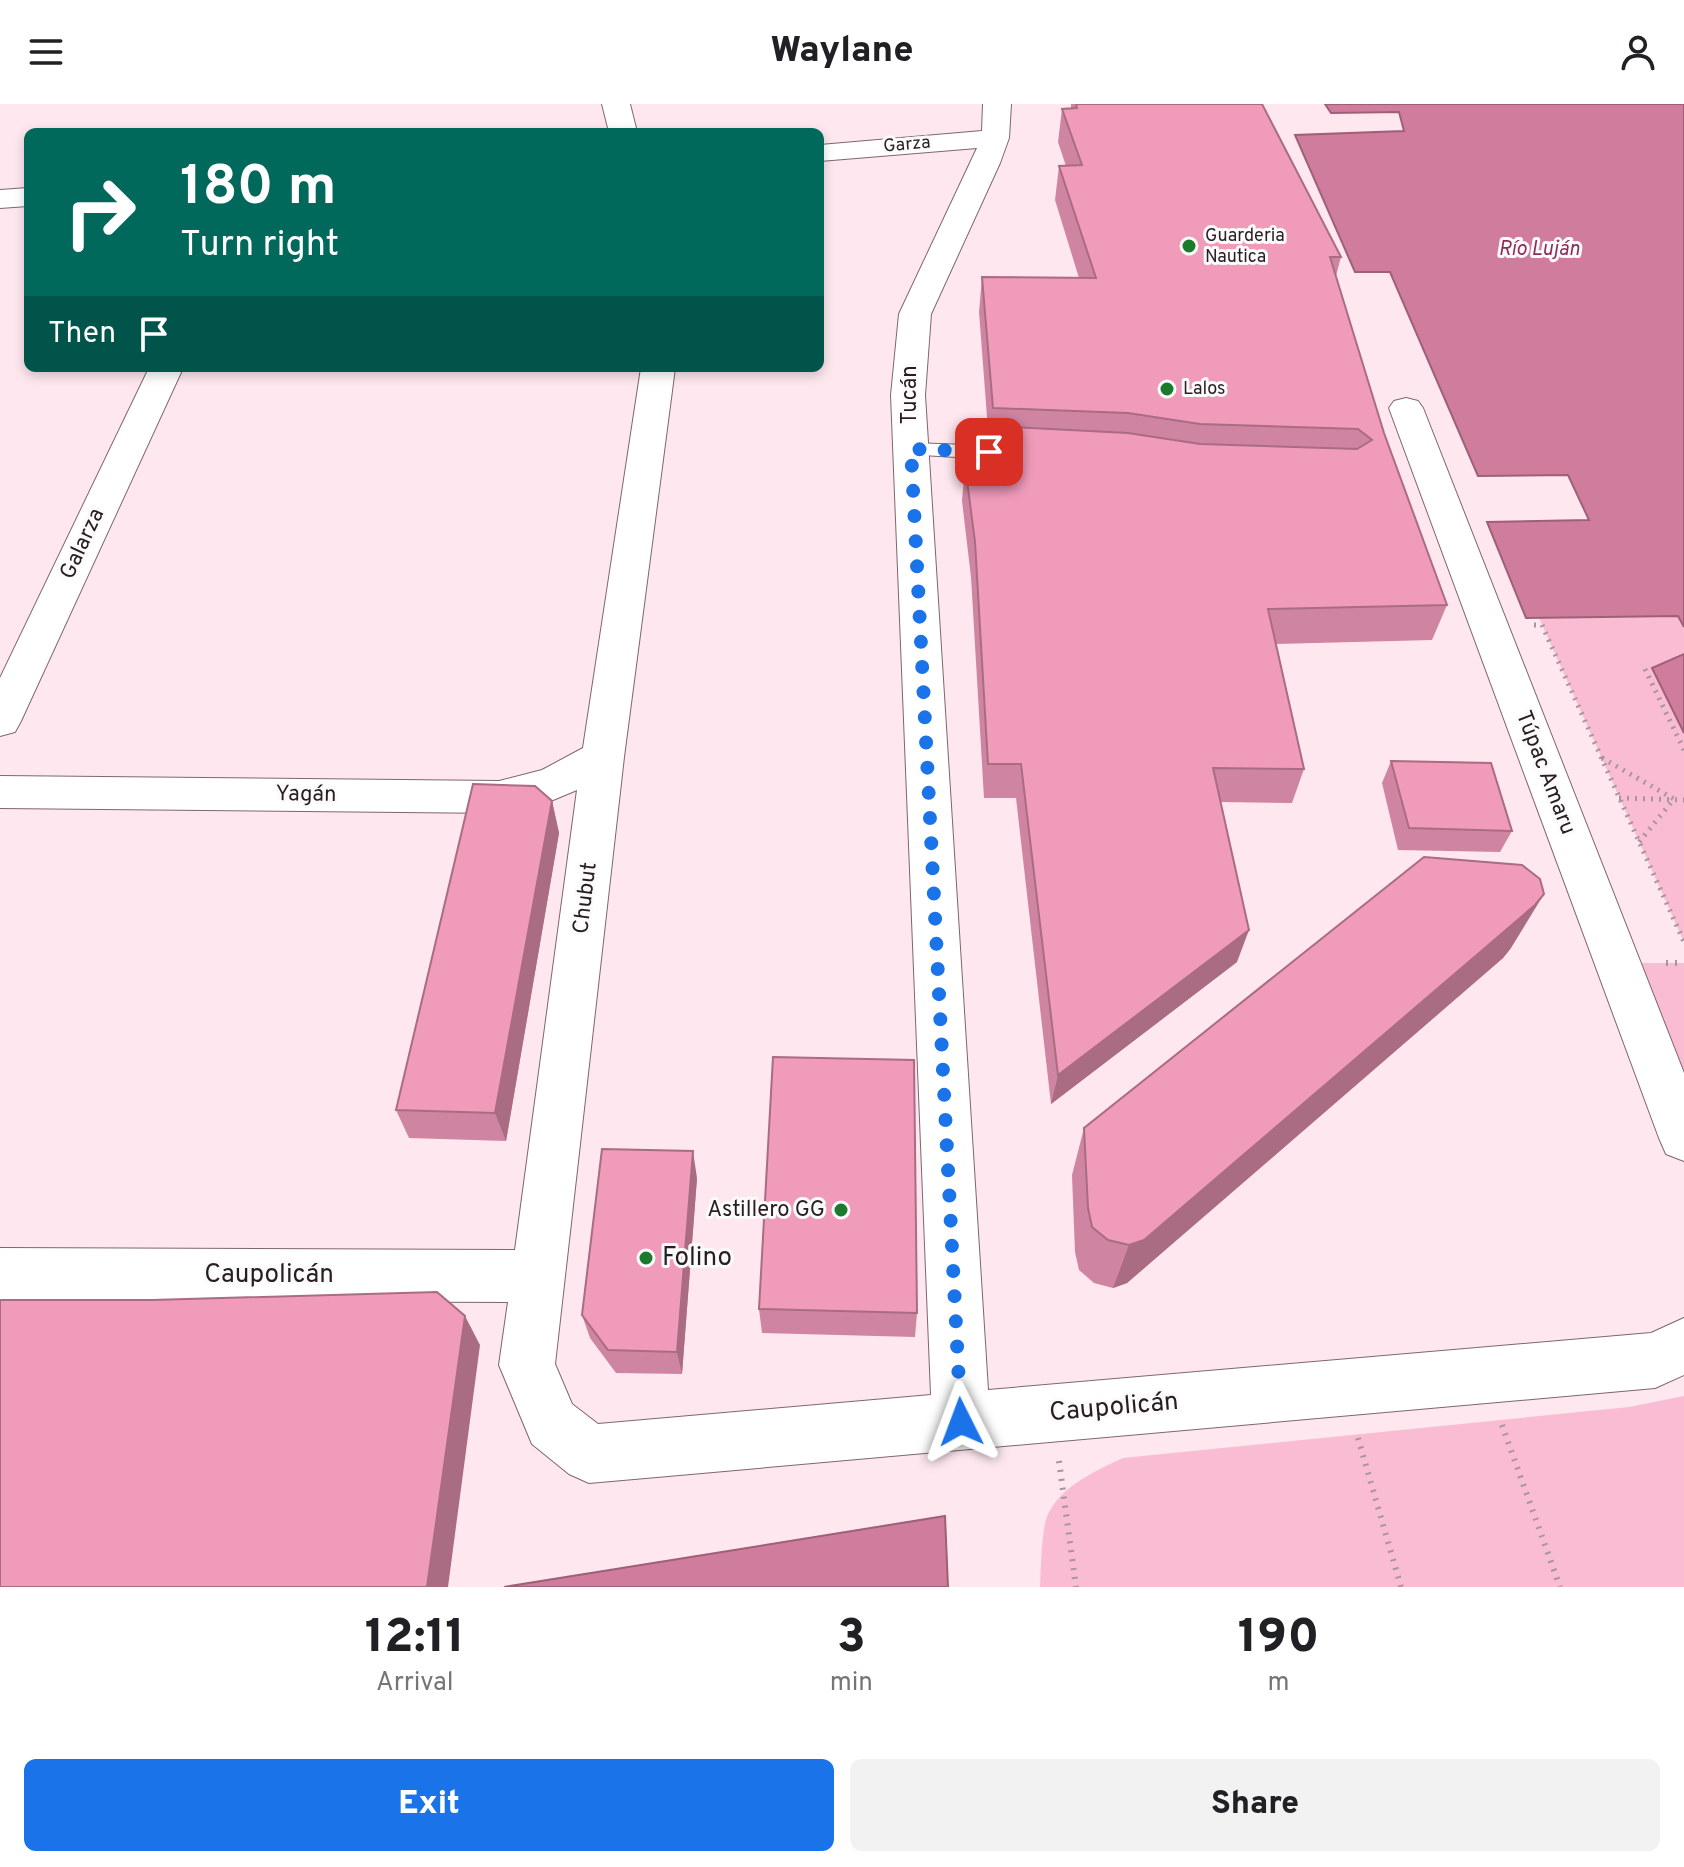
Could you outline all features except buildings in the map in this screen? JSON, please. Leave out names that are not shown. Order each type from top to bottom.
[{"type":"street","points":[[616,104],[622,128]]},
{"type":"street","name":"Garza","points":[[824,152],[996,121]]},
{"type":"street","name":"Tucán","points":[[961,1422],[908,395],[915,314],[986,163],[996,121]]},
{"type":"street","points":[[0,199],[24,197]]},
{"type":"street","name":"Galarza","points":[[0,721],[164,372]]},
{"type":"street","name":"Chubut","points":[[552,1424],[527,1365],[603,757],[657,372]]},
{"type":"street","name":"Túpac Amaru","points":[[1406,408],[1684,1138]]},
{"type":"street","name":"Yagán","points":[[0,792],[499,797],[553,784],[603,757]]},
{"type":"street","name":"Caupolicán","points":[[0,1274],[538,1276]]},
{"type":"street","name":"Caupolicán","points":[[552,1424],[589,1454],[1655,1360],[1684,1345]]},
{"type":"lane","points":[[911,449],[1049,455]]},
{"type":"path","points":[[1488,624],[1542,625],[1684,942]]},
{"type":"path","points":[[1645,669],[1684,750]]},
{"type":"path","points":[[1601,757],[1674,799]]},
{"type":"path","points":[[1619,798],[1684,800]]},
{"type":"path","points":[[1639,842],[1674,799]]},
{"type":"path","points":[[1484,1375],[1560,1587]]},
{"type":"path","points":[[1343,1387],[1401,1587]]},
{"type":"path","points":[[1054,1413],[1076,1587]]},
{"type":"shaded area","points":[[1678,616],[1684,627],[1684,654],[1652,669],[1684,733],[1684,942],[1539,618]]},
{"type":"shaded area","points":[[1639,963],[1684,963],[1684,1073]]},
{"type":"shaded area","points":[[1684,1396],[1684,1587],[1040,1587],[1045,1524],[1056,1501],[1076,1483],[1123,1458],[1629,1407]]},
{"type":"water","name":"Río Luján","points":[[1325,104],[1684,104],[1684,627],[1678,616],[1526,618],[1487,522],[1589,520],[1568,475],[1478,476],[1390,272],[1355,272],[1295,135],[1404,131],[1399,112],[1331,113]]},
{"type":"water","points":[[1684,654],[1684,733],[1652,668]]},
{"type":"water","points":[[945,1516],[948,1587],[504,1587]]},
{"type":"place","name":"Guarderia Nautica","points":[[1189,246]]},
{"type":"place","name":"Lalos","points":[[1167,389]]},
{"type":"place","name":"Astillero GG","points":[[841,1210]]},
{"type":"place","name":"Folino","points":[[646,1258]]},
{"type":"route","points":[[961,1422],[911,449],[989,452]]}]
